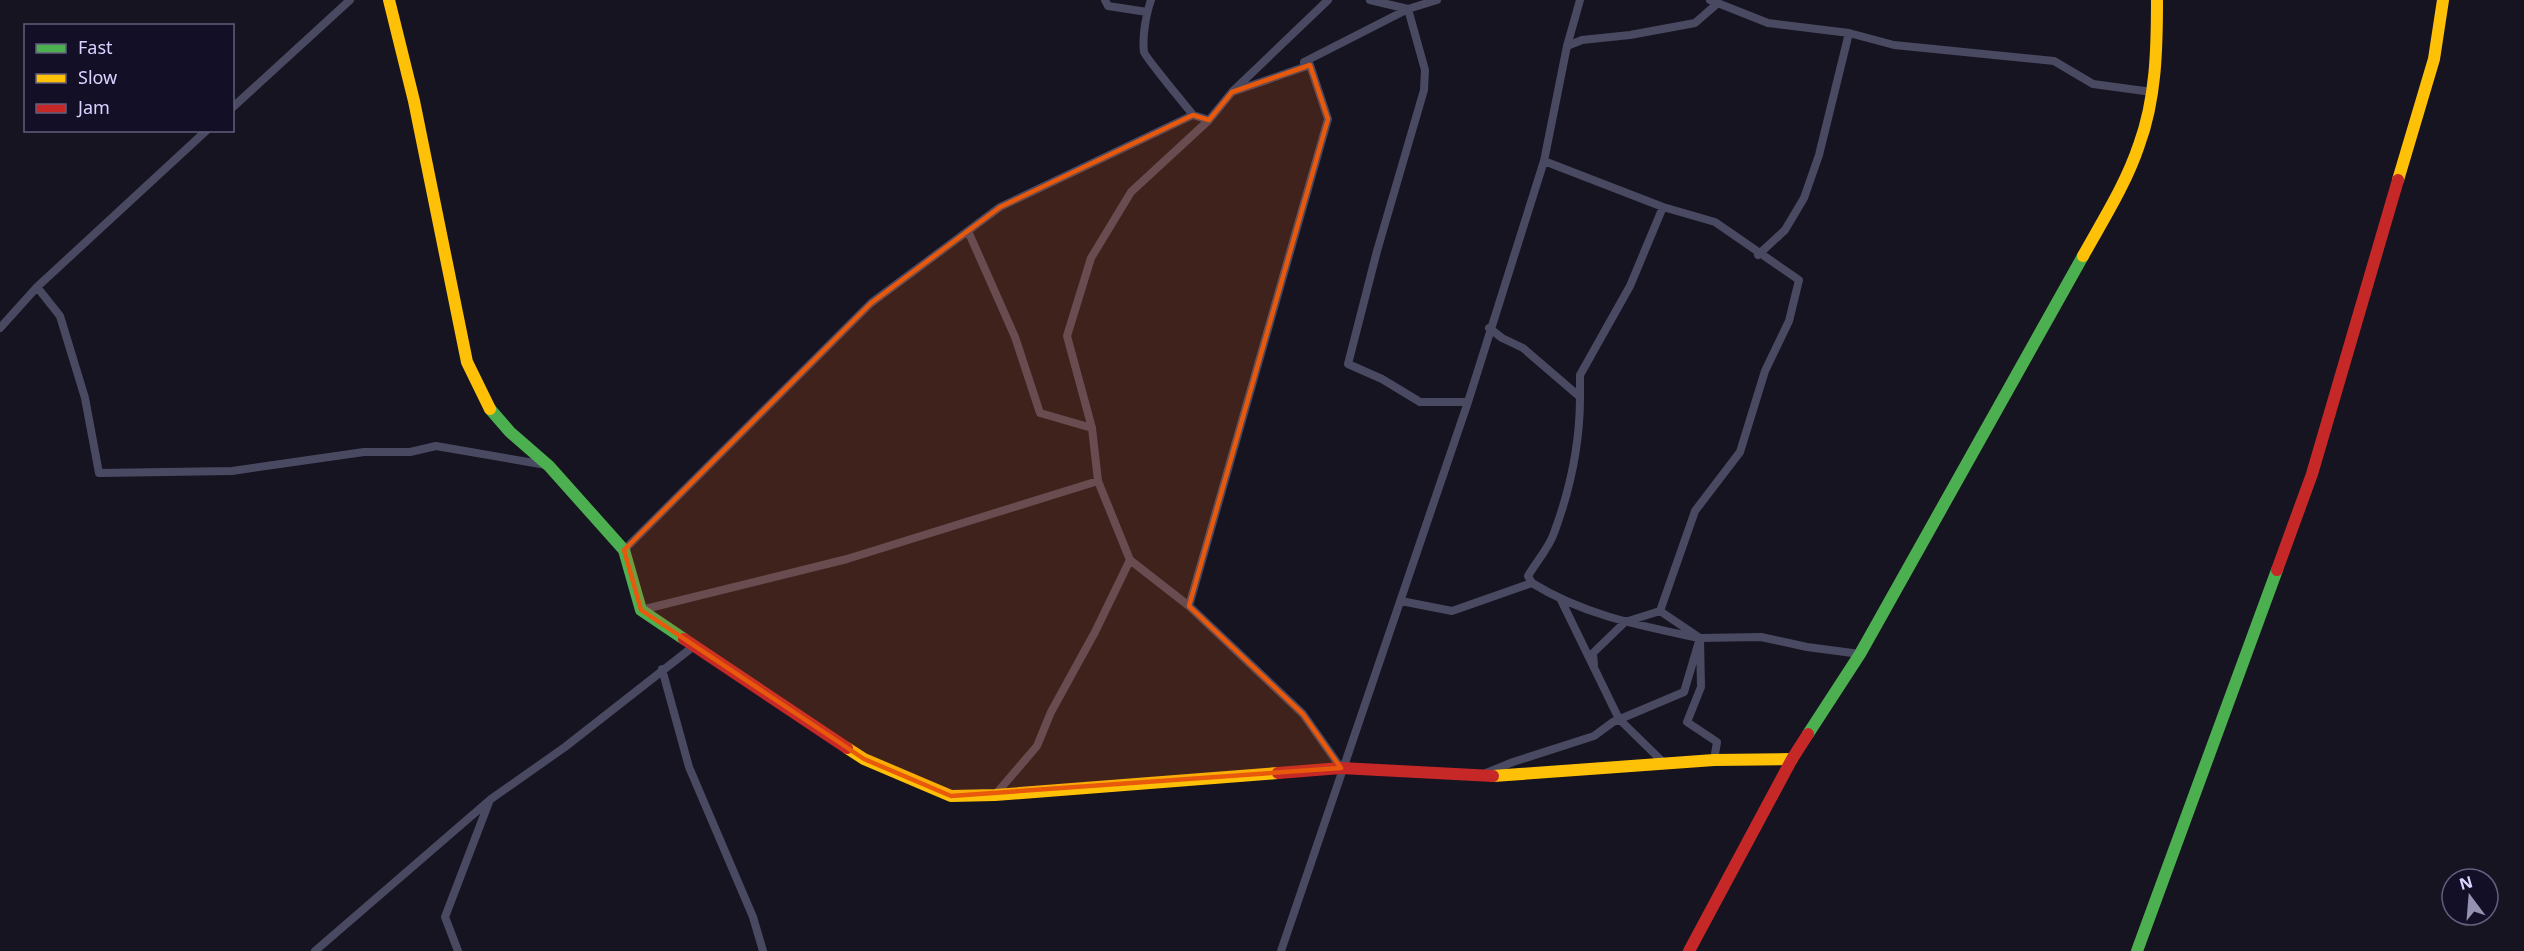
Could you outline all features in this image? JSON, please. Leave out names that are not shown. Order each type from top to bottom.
[{"type":"street","points":[[234,106],[350,0]]},
{"type":"street","points":[[389,0],[419,124],[467,362],[489,408],[510,432],[549,466],[624,550],[641,610],[864,759],[951,796],[995,795],[1341,768],[1477,777],[1713,760],[1792,759]]},
{"type":"street","points":[[1106,0],[1108,6],[1147,12]]},
{"type":"street","points":[[1151,0],[1147,12],[1144,51],[1148,60],[1159,70],[1193,116]]},
{"type":"street","points":[[1328,0],[1232,92],[1209,120],[1131,192],[1091,258],[1067,336],[1092,428],[1098,481],[1130,560],[1189,606],[1303,714],[1341,768]]},
{"type":"street","points":[[1370,0],[1408,9]]},
{"type":"street","points":[[1189,606],[1328,119],[1310,65],[1304,62],[1408,9],[1437,0]]},
{"type":"street","points":[[1281,951],[1341,768],[1401,601],[1468,402],[1489,328],[1544,161],[1567,46],[1580,0]]},
{"type":"street","points":[[1689,951],[1792,759],[1860,654],[2114,202],[2140,144],[2152,92],[2158,38],[2157,0]]},
{"type":"street","points":[[2137,951],[2324,436],[2434,59],[2443,0]]},
{"type":"street","points":[[1567,46],[1582,39],[1630,35],[1695,23],[1714,2],[1768,23],[1849,33],[1894,45],[2054,61],[2093,84],[2152,92]]},
{"type":"street","points":[[1408,9],[1425,70],[1424,90],[1377,251],[1348,363],[1382,379],[1420,402],[1468,402]]},
{"type":"street","points":[[1758,255],[1785,230],[1804,198],[1819,154],[1849,33]]},
{"type":"street","points":[[1232,92],[1310,65]]},
{"type":"street","points":[[624,550],[871,303],[1000,207],[1193,116],[1209,120]]},
{"type":"street","points":[[0,328],[37,287],[205,132]]},
{"type":"street","points":[[1544,161],[1663,207],[1715,222],[1758,255],[1799,280],[1789,321],[1765,371],[1740,452],[1695,511],[1660,611]]},
{"type":"street","points":[[1663,207],[1630,286],[1580,375],[1580,433],[1569,479],[1554,534],[1528,576],[1532,583],[1561,600],[1624,622],[1700,638],[1761,637],[1807,647],[1860,654]]},
{"type":"street","points":[[968,231],[1016,337],[1040,413],[1092,428]]},
{"type":"street","points":[[37,287],[60,316],[85,398],[99,473],[232,471],[364,452],[410,453],[436,446],[549,466]]},
{"type":"street","points":[[1489,328],[1502,339],[1523,348],[1580,397]]},
{"type":"street","points":[[641,610],[848,559],[1098,481]]},
{"type":"street","points":[[995,795],[1037,746],[1051,712],[1095,632],[1130,560]]},
{"type":"street","points":[[1401,601],[1452,611],[1532,583]]},
{"type":"street","points":[[1561,600],[1595,675],[1619,719],[1664,764]]},
{"type":"street","points":[[1595,675],[1593,653],[1624,622],[1660,611]]},
{"type":"street","points":[[1660,611],[1700,638]]},
{"type":"street","points":[[1477,777],[1513,762],[1594,736],[1619,719],[1684,692],[1700,638]]},
{"type":"street","points":[[1700,638],[1701,687],[1687,722],[1717,742],[1713,760]]},
{"type":"street","points":[[315,951],[491,799],[565,747],[694,646]]},
{"type":"street","points":[[662,669],[689,767],[753,917],[763,951]]},
{"type":"street","points":[[458,951],[446,917],[491,799]]},
{"type":"highlighted area","points":[[1310,65],[1328,119],[1189,606],[1303,714],[1341,768],[951,796],[864,759],[641,610],[624,550],[871,303],[1000,207],[1193,115],[1209,120],[1232,92]]},
{"type":"traffic: fast","points":[[1808,734],[1860,654],[2083,256]]},
{"type":"traffic: fast","points":[[490,409],[510,432],[549,466],[624,550],[641,610],[684,639]]},
{"type":"traffic: fast","points":[[2137,951],[2277,570]]},
{"type":"traffic: slow","points":[[389,0],[414,101],[467,362],[490,409]]},
{"type":"traffic: slow","points":[[2083,256],[2121,188],[2145,128],[2154,74],[2157,0]]},
{"type":"traffic: slow","points":[[2398,180],[2434,59],[2443,0]]},
{"type":"traffic: slow","points":[[847,748],[864,759],[951,796],[995,795],[1278,773]]},
{"type":"traffic: slow","points":[[1493,776],[1714,760],[1792,759]]},
{"type":"traffic: jam","points":[[2277,570],[2312,474],[2398,180]]},
{"type":"traffic: jam","points":[[684,639],[847,748]]},
{"type":"traffic: jam","points":[[1689,951],[1792,759],[1808,734]]},
{"type":"traffic: jam","points":[[1278,773],[1341,768],[1493,776]]}]
